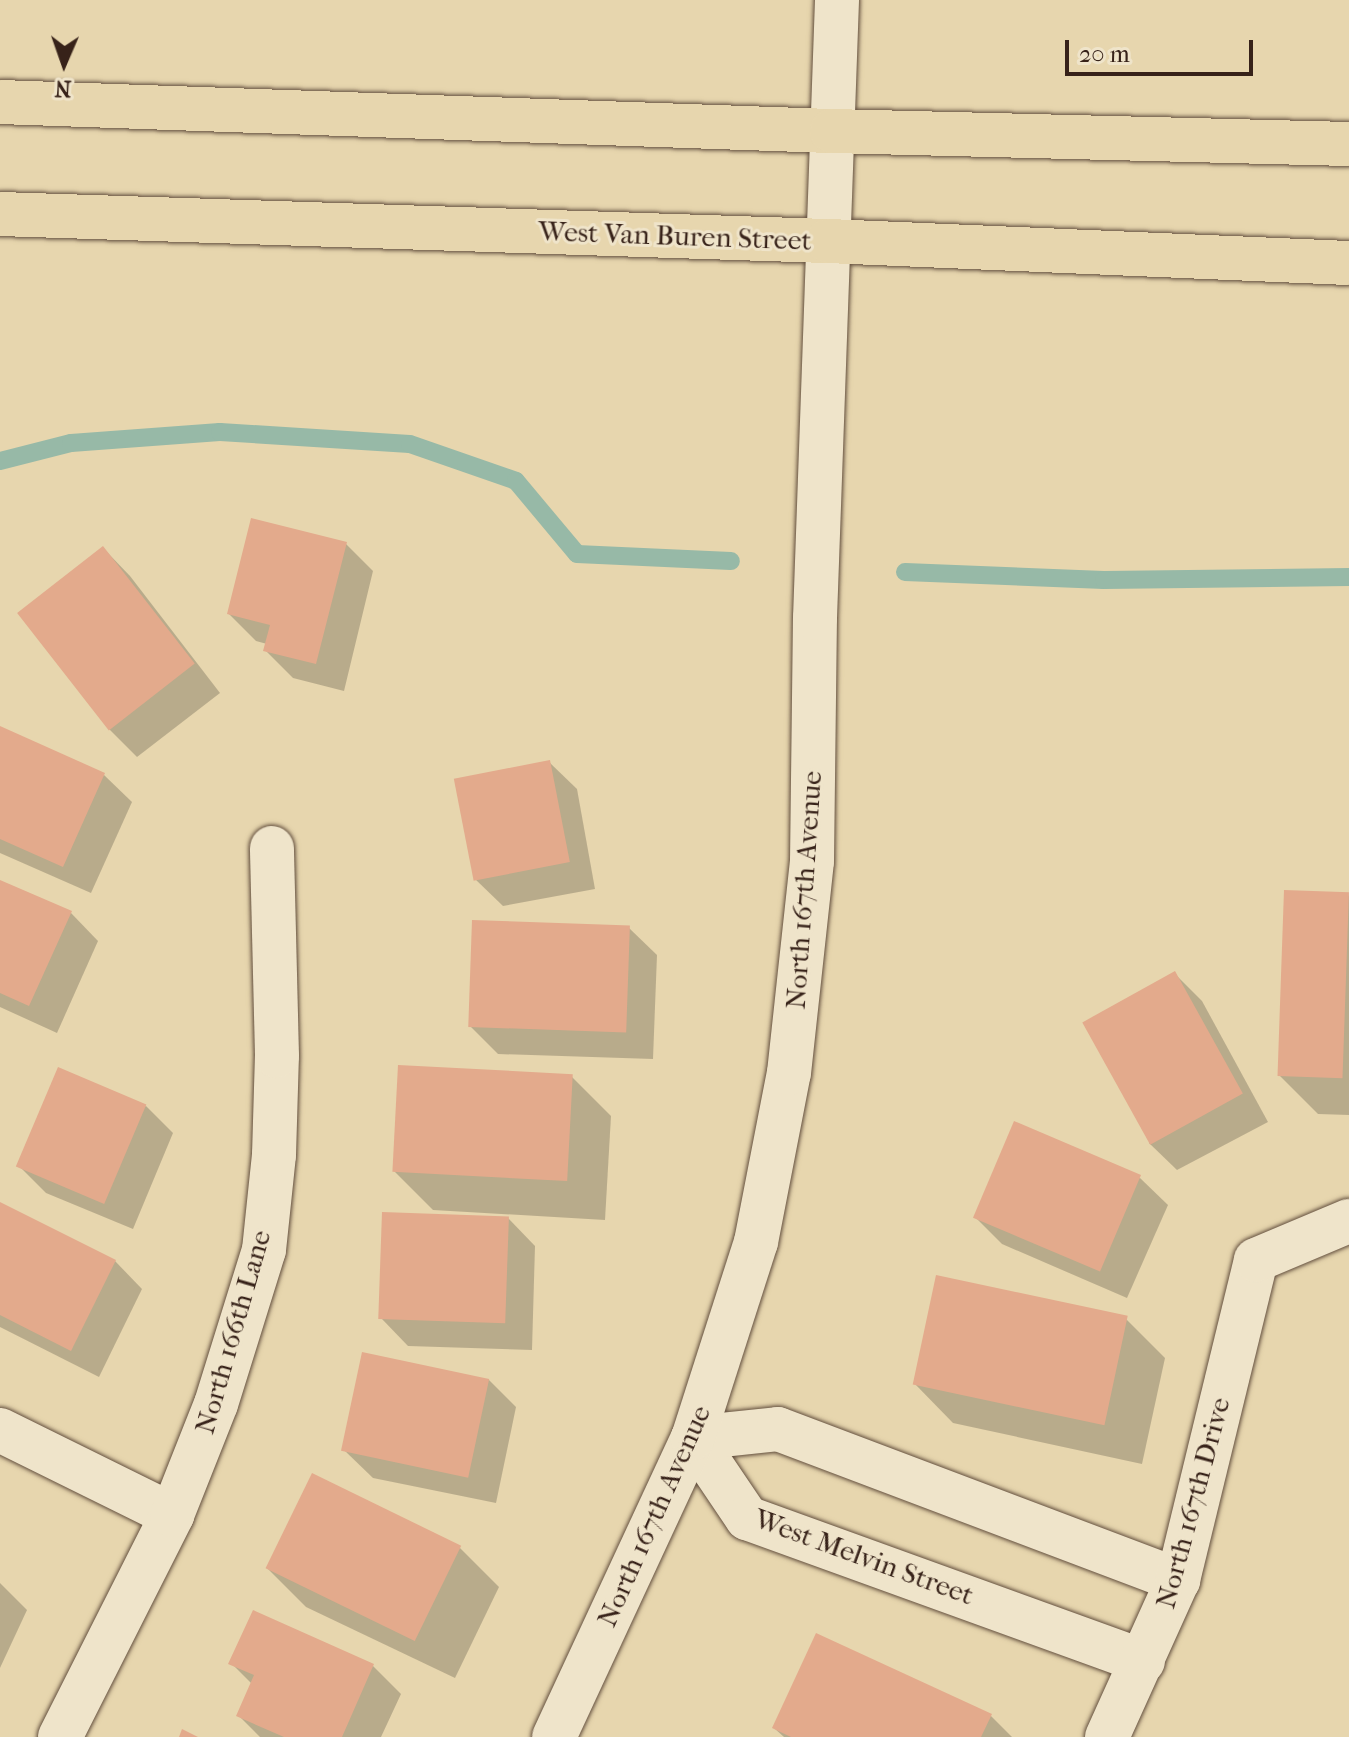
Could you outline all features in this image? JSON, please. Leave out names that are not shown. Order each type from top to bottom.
[{"type":"main road","points":[[0,102],[832,131],[1349,144]]},
{"type":"main road","name":"West Van Buren Street","points":[[0,214],[828,241],[1349,263]]},
{"type":"street","name":"North 167th Avenue","points":[[554,1737],[693,1438],[756,1242],[790,1058],[812,861],[815,618],[837,0]]},
{"type":"street","name":"North 166th Lane","points":[[60,1737],[172,1515],[216,1404],[264,1250],[274,1155],[277,1056],[272,848]]},
{"type":"street","name":"North 167th Drive","points":[[1107,1737],[1178,1580],[1256,1260],[1349,1221]]},
{"type":"street","points":[[693,1438],[778,1429],[1178,1580]]},
{"type":"street","points":[[0,1430],[172,1515]]},
{"type":"street","name":"West Melvin Street","points":[[693,1438],[747,1518],[1143,1661]]},
{"type":"building","points":[[251,518],[347,542],[316,664],[263,651],[270,625],[227,614]]},
{"type":"building","points":[[103,546],[195,663],[109,731],[17,613]]},
{"type":"building","points":[[0,726],[105,773],[63,867],[0,839]]},
{"type":"building","points":[[550,760],[570,862],[474,881],[454,779]]},
{"type":"building","points":[[0,880],[72,911],[29,1006],[0,993]]},
{"type":"building","points":[[1284,890],[1349,892],[1342,1078],[1278,1076]]},
{"type":"building","points":[[472,920],[630,926],[626,1032],[468,1027]]},
{"type":"building","points":[[1175,971],[1243,1093],[1150,1145],[1082,1022]]},
{"type":"building","points":[[398,1065],[573,1074],[567,1181],[392,1172]]},
{"type":"building","points":[[58,1067],[146,1105],[104,1204],[16,1166]]},
{"type":"building","points":[[1014,1121],[1141,1175],[1100,1272],[973,1218]]},
{"type":"building","points":[[0,1202],[116,1260],[71,1351],[0,1315]]},
{"type":"building","points":[[382,1212],[509,1216],[505,1323],[378,1319]]},
{"type":"building","points":[[936,1275],[1128,1316],[1104,1425],[913,1385]]},
{"type":"building","points":[[362,1352],[489,1379],[468,1478],[341,1451]]},
{"type":"building","points":[[312,1473],[461,1546],[415,1641],[266,1568]]},
{"type":"building","points":[[253,1610],[374,1664],[342,1737],[284,1737],[236,1716],[254,1675],[228,1664]]},
{"type":"building","points":[[816,1633],[992,1714],[981,1737],[791,1737],[772,1728]]},
{"type":"building","points":[[182,1729],[198,1737],[179,1737]]},
{"type":"waterway","points":[[0,461],[71,443],[220,432],[410,444],[516,481],[577,554],[731,561]]},
{"type":"waterway","points":[[905,572],[1104,580],[1349,577]]}]
